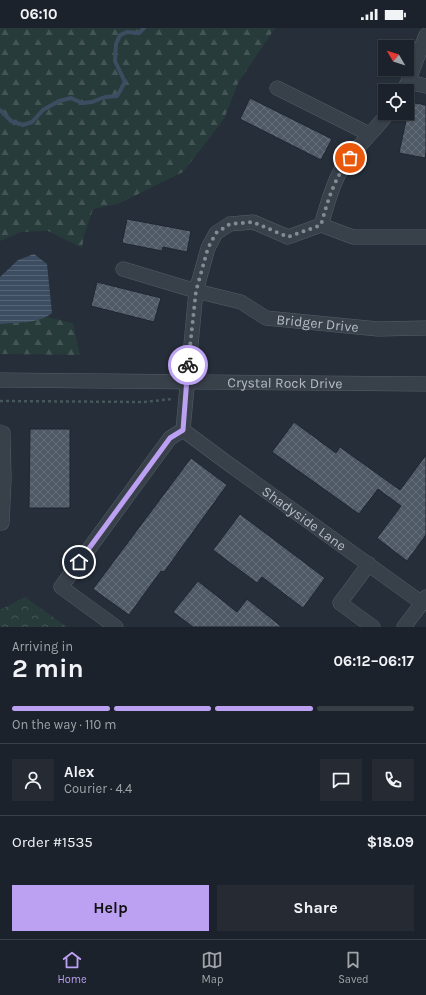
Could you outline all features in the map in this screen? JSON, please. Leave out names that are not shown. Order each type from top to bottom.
[{"type":"street","points":[[407,84],[426,35]]},
{"type":"street","points":[[414,87],[426,86]]},
{"type":"street","points":[[277,88],[369,134]]},
{"type":"street","points":[[321,225],[330,194],[341,170],[382,120]]},
{"type":"street","points":[[116,627],[61,587],[170,438],[183,430],[186,381],[196,291],[208,248],[216,233],[230,224],[253,222],[288,237],[321,225],[353,237],[426,237]]},
{"type":"street","name":"Bridger Drive","points":[[123,269],[196,291],[241,302],[266,318],[378,329],[426,328]]},
{"type":"street","name":"Crystal Rock Drive","points":[[0,380],[426,384]]},
{"type":"street","name":"Shadyside Lane","points":[[183,430],[368,564],[424,600]]},
{"type":"street","points":[[0,432],[3,433],[4,480],[2,523],[0,523]]},
{"type":"street","points":[[368,564],[340,603],[373,627]]},
{"type":"street","points":[[404,627],[424,600]]},
{"type":"path","points":[[0,401],[137,402],[170,399],[185,400]]},
{"type":"green space","points":[[0,28],[275,28],[238,83],[224,119],[183,172],[118,204],[93,209],[84,236],[82,248],[48,231],[21,232],[0,241]]},
{"type":"green space","points":[[47,317],[73,323],[80,355],[0,354],[0,324],[32,321]]},
{"type":"green space","points":[[25,597],[67,627],[0,627],[0,610]]},
{"type":"water","points":[[34,254],[47,264],[52,313],[47,317],[34,321],[0,324],[0,277],[18,260]]},
{"type":"building","points":[[250,98],[332,139],[321,160],[240,119]]},
{"type":"building","points":[[414,103],[426,105],[425,158],[399,153],[406,120],[414,120]]},
{"type":"building","points":[[127,219],[191,231],[187,252],[163,247],[162,251],[122,243]]},
{"type":"building","points":[[97,282],[161,298],[154,322],[91,306]]},
{"type":"building","points":[[294,422],[336,453],[340,447],[400,490],[426,455],[426,535],[407,561],[377,538],[401,506],[378,489],[359,514],[272,452]]},
{"type":"building","points":[[30,429],[70,429],[70,508],[29,508]]},
{"type":"building","points":[[191,458],[227,485],[164,572],[161,571],[129,615],[93,589]]},
{"type":"building","points":[[240,514],[325,578],[303,608],[262,577],[257,583],[213,550]]},
{"type":"building","points":[[198,581],[237,612],[247,599],[282,627],[193,627],[173,612]]},
{"type":"waterway","points":[[0,110],[11,121],[23,125],[32,122],[43,110],[59,101],[71,98],[82,103],[92,102],[105,97],[117,96],[125,82],[115,61],[116,44],[120,35],[127,32],[139,33],[144,28]]},
{"type":"way so far","points":[[188,365],[196,291],[208,248],[216,233],[230,224],[253,222],[288,237],[321,225],[330,194],[341,170],[350,158]]},
{"type":"route","points":[[79,562],[170,438],[183,430],[188,365]]}]
